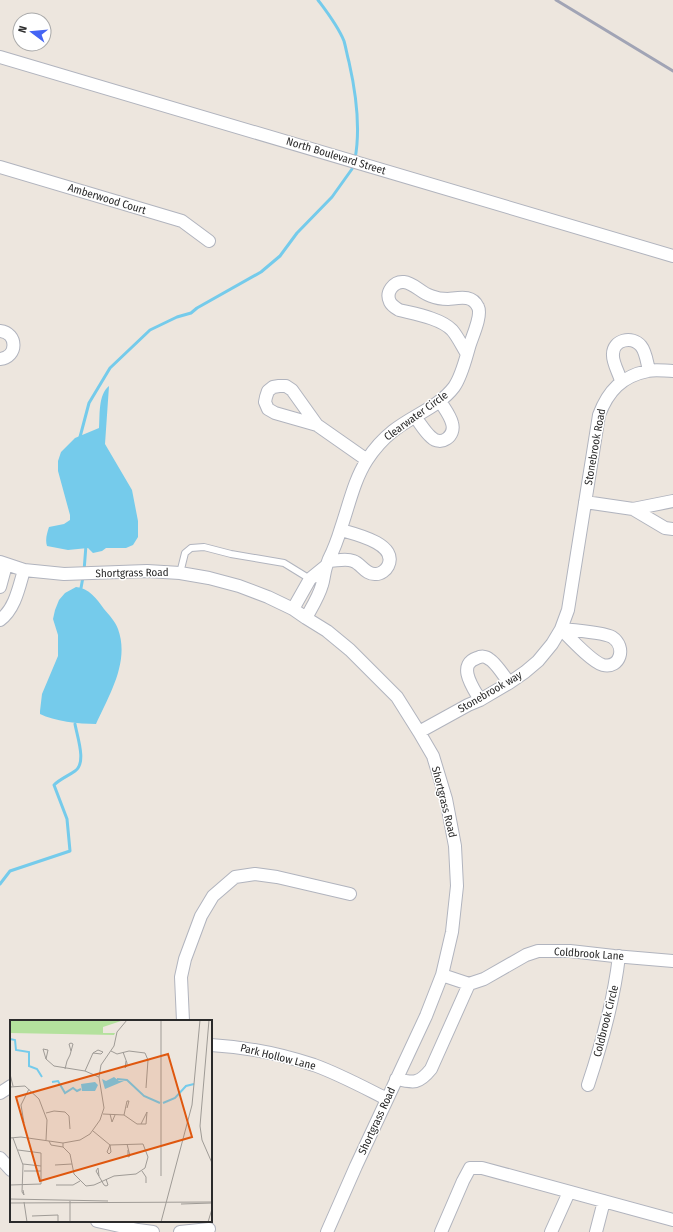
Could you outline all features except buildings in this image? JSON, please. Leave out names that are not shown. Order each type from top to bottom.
[{"type":"street","name":"North Boulevard Street","points":[[0,57],[673,256]]},
{"type":"street","name":"Amberwood Court","points":[[0,167],[182,220],[209,241]]},
{"type":"street","name":"Clearwater Circle","points":[[306,618],[322,585],[327,564],[341,530],[360,471],[380,442],[394,430],[440,401],[449,394],[456,385],[467,354],[479,313],[478,307],[474,301],[469,298],[461,297],[448,299],[435,297],[419,290],[411,284],[403,282],[396,282],[392,286],[388,297],[390,303],[394,307],[399,310],[444,324],[457,336],[467,354]]},
{"type":"street","points":[[0,332],[8,334],[13,342],[13,346],[11,354],[8,357],[0,359]]},
{"type":"street","points":[[621,381],[612,356],[616,344],[621,341],[632,340],[640,345],[649,370]]},
{"type":"street","name":"Stonebrook Road","points":[[586,502],[600,415],[603,404],[608,396],[621,381],[635,375],[649,370],[673,371]]},
{"type":"street","points":[[415,417],[431,438],[442,441],[446,439],[451,435],[453,425],[440,401]]},
{"type":"street","points":[[317,426],[367,460]]},
{"type":"street","points":[[586,502],[633,509],[673,501]]},
{"type":"street","name":"Stonebrook way","points":[[419,732],[509,683],[538,661],[552,644],[561,629],[568,610],[586,502]]},
{"type":"street","points":[[633,509],[665,528],[673,529]]},
{"type":"street","points":[[327,564],[352,561],[369,573],[375,574],[384,571],[388,567],[390,556],[382,545],[341,530]]},
{"type":"street","points":[[0,586],[3,563]]},
{"type":"street","name":"Shortgrass Road","points":[[3,563],[24,570],[45,573],[64,574],[147,571],[180,573],[209,578],[239,586],[268,597],[292,609],[327,631],[350,650],[397,697],[433,756],[446,799],[455,846],[456,886],[452,932],[442,975],[426,1016],[327,1232]]},
{"type":"street","name":"Clearwater Circle","points":[[292,609],[310,579],[327,564]]},
{"type":"street","points":[[0,620],[7,615],[24,570]]},
{"type":"street","points":[[480,700],[467,675],[468,666],[474,659],[484,657],[490,659],[509,683]]},
{"type":"street","points":[[183,1020],[181,977],[185,959],[201,916],[213,896],[235,877],[255,874],[277,877],[350,894]]},
{"type":"street","name":"Coldbrook Lane","points":[[469,984],[484,979],[526,955],[538,951],[570,951],[673,961]]},
{"type":"street","name":"Coldbrook Circle","points":[[588,1085],[596,1061],[615,984],[619,956]]},
{"type":"street","points":[[396,1079],[408,1082],[419,1081],[431,1070],[469,984],[442,975]]},
{"type":"street","name":"Park Hollow Lane","points":[[212,1045],[236,1046],[314,1065],[387,1099]]},
{"type":"street","points":[[0,1093],[10,1087]]},
{"type":"street","points":[[0,1158],[10,1169]]},
{"type":"street","points":[[441,1232],[470,1168],[482,1168],[673,1220]]},
{"type":"street","points":[[551,1232],[569,1192]]},
{"type":"street","points":[[596,1232],[604,1201]]},
{"type":"street","points":[[102,1222],[153,1232]]},
{"type":"street","points":[[180,1232],[209,1229]]},
{"type":"lane","points":[[180,573],[185,553],[191,548],[204,547],[231,554],[284,563],[310,579]]},
{"type":"water","points":[[109,386],[105,444],[132,490],[138,521],[138,537],[133,545],[126,548],[106,548],[102,551],[93,553],[88,548],[68,550],[47,546],[46,539],[49,527],[64,524],[70,520],[58,471],[58,461],[61,452],[75,438],[99,428],[101,400],[105,390]]},
{"type":"water","points":[[76,587],[85,589],[98,601],[115,623],[121,641],[120,666],[112,690],[96,724],[67,722],[52,719],[40,714],[42,694],[58,656],[58,635],[53,619],[55,610],[59,600],[65,593]]},
{"type":"waterway","points":[[318,0],[342,35],[352,74],[358,122],[355,159]]},
{"type":"waterway","points":[[81,440],[80,437],[89,403],[110,368],[150,330],[177,317],[191,313],[197,308],[261,272],[280,256],[297,233],[332,197],[352,169],[353,164]]},
{"type":"waterway","points":[[84,571],[86,545]]},
{"type":"waterway","points":[[81,588],[83,577]]},
{"type":"waterway","points":[[0,884],[10,871],[70,851],[67,819],[54,785],[79,767],[81,756],[75,724]]},
{"type":"railway","points":[[556,0],[673,71]]}]
